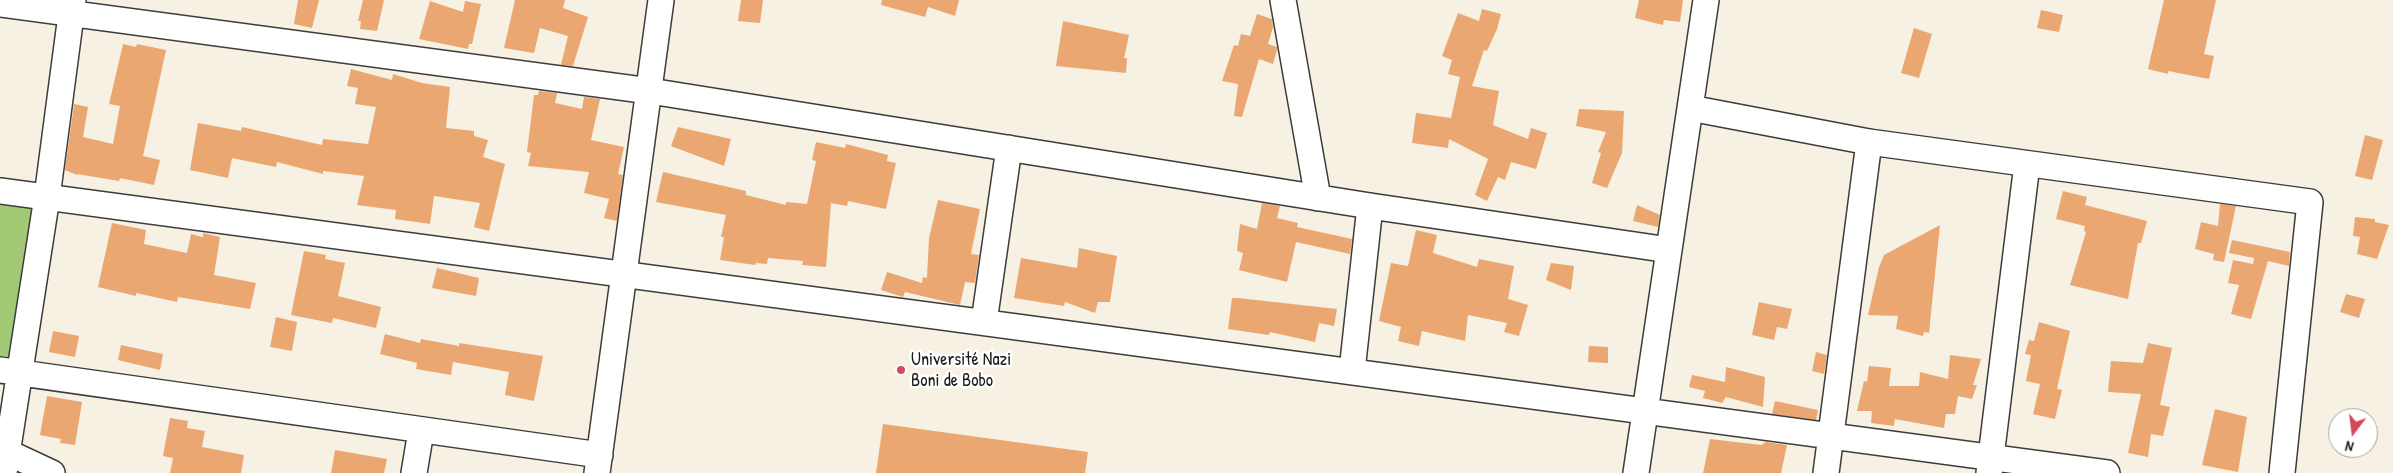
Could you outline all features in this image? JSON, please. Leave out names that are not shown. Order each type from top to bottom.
[{"type":"street","points":[[10,371],[421,431],[598,464],[661,0]]},
{"type":"street","points":[[1283,0],[1318,198]]},
{"type":"street","points":[[1636,473],[1706,0]]},
{"type":"street","points":[[0,4],[72,7],[650,91],[1318,198],[1669,250]]},
{"type":"street","points":[[52,473],[5,463],[10,371],[47,198],[72,7]]},
{"type":"street","points":[[1690,108],[1869,142],[2310,202],[2282,473]]},
{"type":"street","points":[[1826,473],[1869,142]]},
{"type":"street","points":[[984,322],[1009,148]]},
{"type":"street","points":[[1989,465],[2027,164]]},
{"type":"street","points":[[0,191],[1831,435],[1989,465],[2107,473]]},
{"type":"street","points":[[1352,371],[1370,206]]},
{"type":"street","points":[[414,473],[421,431]]},
{"type":"green space","points":[[0,200],[34,203],[10,362],[0,361]]},
{"type":"building","points":[[298,0],[319,0],[312,28],[294,24]]},
{"type":"building","points":[[363,0],[384,0],[377,31],[360,29],[361,21],[358,21]]},
{"type":"building","points":[[515,0],[565,0],[563,8],[588,17],[573,66],[561,65],[568,36],[540,28],[534,53],[504,48]]},
{"type":"building","points":[[741,0],[763,0],[760,23],[738,21]]},
{"type":"building","points":[[882,0],[959,0],[955,16],[928,7],[925,17],[881,5]]},
{"type":"building","points":[[1639,0],[1683,0],[1680,22],[1664,20],[1663,25],[1635,18]]},
{"type":"building","points":[[2164,0],[2216,0],[2204,54],[2214,56],[2209,79],[2168,71],[2168,74],[2148,69]]},
{"type":"building","points":[[430,1],[463,12],[465,1],[481,4],[472,44],[469,44],[468,49],[419,39]]},
{"type":"building","points":[[1482,9],[1501,14],[1497,29],[1487,51],[1484,50],[1472,86],[1499,91],[1493,125],[1528,139],[1531,128],[1547,133],[1536,169],[1511,162],[1505,180],[1498,177],[1487,201],[1475,195],[1488,159],[1449,139],[1448,148],[1412,143],[1416,113],[1451,118],[1460,77],[1448,74],[1452,60],[1442,56],[1458,13],[1479,21]]},
{"type":"building","points":[[2041,10],[2063,15],[2059,32],[2037,28]]},
{"type":"building","points":[[1257,14],[1272,19],[1273,27],[1268,44],[1277,47],[1277,50],[1273,64],[1259,59],[1242,117],[1234,116],[1238,84],[1222,81],[1234,45],[1238,46],[1241,34],[1250,36]]},
{"type":"building","points":[[1063,21],[1129,35],[1124,58],[1127,58],[1126,73],[1056,66]]},
{"type":"building","points":[[1914,28],[1932,34],[1919,78],[1901,73]]},
{"type":"building","points":[[123,44],[136,47],[137,44],[166,50],[143,156],[160,160],[154,185],[120,178],[119,181],[77,175],[65,170],[74,104],[88,107],[83,137],[113,144],[120,106],[109,104]]},
{"type":"building","points":[[351,69],[392,80],[393,74],[422,83],[450,87],[446,128],[474,131],[474,136],[488,140],[483,157],[505,164],[489,231],[474,227],[480,203],[434,196],[430,224],[395,219],[396,210],[357,205],[364,176],[323,171],[323,174],[277,162],[276,167],[232,158],[228,178],[190,170],[198,123],[241,131],[242,127],[322,145],[323,139],[368,144],[376,107],[355,104],[358,88],[347,86]]},
{"type":"building","points":[[539,91],[557,93],[555,103],[582,109],[584,97],[600,99],[591,140],[624,147],[618,174],[623,175],[617,221],[604,218],[609,199],[584,193],[589,172],[528,166],[531,153],[527,152],[534,95],[538,95]]},
{"type":"building","points":[[1579,109],[1624,111],[1622,153],[1607,188],[1592,183],[1601,153],[1598,152],[1606,132],[1576,126]]},
{"type":"building","points":[[678,127],[731,139],[724,166],[671,146]]},
{"type":"building","points":[[2365,135],[2383,140],[2372,180],[2355,176]]},
{"type":"building","points":[[816,142],[845,148],[846,144],[888,155],[887,161],[896,163],[886,209],[848,201],[847,206],[831,203],[826,267],[802,265],[803,261],[768,258],[767,264],[756,263],[755,265],[720,260],[724,237],[721,237],[726,215],[656,202],[663,172],[746,191],[746,195],[786,205],[786,202],[807,204],[816,161],[812,160]]},
{"type":"building","points":[[2063,191],[2087,197],[2085,205],[2147,221],[2141,243],[2138,243],[2128,299],[2070,285],[2086,232],[2084,231],[2085,226],[2056,219]]},
{"type":"building","points":[[938,200],[980,209],[971,254],[979,255],[975,283],[965,282],[960,305],[905,292],[903,297],[881,290],[887,272],[922,283],[923,277],[927,278],[929,238]]},
{"type":"building","points":[[1262,203],[1280,206],[1277,218],[1298,223],[1297,227],[1352,239],[1350,254],[1296,242],[1287,282],[1239,270],[1243,253],[1237,251],[1240,224],[1257,229]]},
{"type":"building","points":[[2220,204],[2236,206],[2224,262],[2213,260],[2214,254],[2195,249],[2201,222],[2218,226]]},
{"type":"building","points":[[1637,205],[1660,215],[1658,227],[1633,221]]},
{"type":"building","points":[[2355,217],[2375,219],[2375,222],[2389,225],[2377,259],[2357,254],[2360,237],[2353,236]]},
{"type":"building","points":[[112,223],[146,230],[144,244],[187,253],[191,234],[203,237],[203,233],[220,237],[214,275],[256,283],[250,309],[178,297],[177,302],[136,293],[136,296],[98,287]]},
{"type":"building","points":[[1940,225],[1929,333],[1924,332],[1923,336],[1896,329],[1898,316],[1868,315],[1879,267],[1884,255]]},
{"type":"building","points":[[1416,230],[1437,235],[1433,253],[1477,267],[1479,259],[1514,266],[1508,299],[1528,305],[1519,336],[1504,332],[1507,323],[1468,315],[1465,341],[1422,331],[1419,346],[1398,341],[1401,327],[1379,321],[1391,263],[1408,266]]},
{"type":"building","points":[[2232,240],[2290,252],[2289,266],[2268,261],[2251,319],[2231,314],[2239,285],[2228,283],[2233,260],[2253,264],[2254,258],[2229,253]]},
{"type":"building","points":[[1079,248],[1117,256],[1110,302],[1098,302],[1095,313],[1065,302],[1064,306],[1014,298],[1021,258],[1077,268]]},
{"type":"building","points":[[304,251],[326,255],[325,259],[345,263],[338,296],[381,307],[376,328],[333,318],[332,323],[291,315]]},
{"type":"building","points":[[1551,263],[1574,266],[1571,290],[1546,280]]},
{"type":"building","points":[[437,268],[479,278],[476,296],[432,288]]},
{"type":"building","points":[[2346,294],[2365,299],[2359,318],[2340,312]]},
{"type":"building","points":[[1232,298],[1337,309],[1334,326],[1319,323],[1315,342],[1270,332],[1269,335],[1228,329]]},
{"type":"building","points":[[1759,302],[1792,309],[1787,329],[1777,327],[1774,340],[1752,335]]},
{"type":"building","points":[[276,317],[297,322],[292,351],[270,347]]},
{"type":"building","points":[[2039,322],[2070,331],[2057,389],[2062,390],[2055,419],[2033,414],[2040,384],[2026,381],[2031,355],[2025,354],[2029,340],[2034,341]]},
{"type":"building","points":[[53,331],[79,336],[75,357],[49,352]]},
{"type":"building","points":[[385,334],[420,343],[421,339],[459,346],[459,343],[543,356],[534,401],[505,395],[509,372],[453,362],[451,375],[416,369],[417,363],[380,354]]},
{"type":"building","points":[[2148,343],[2172,348],[2160,405],[2170,407],[2163,436],[2151,434],[2148,457],[2128,453],[2141,394],[2108,392],[2111,361],[2143,363]]},
{"type":"building","points":[[121,345],[163,354],[160,370],[118,360]]},
{"type":"building","points":[[1589,346],[1608,347],[1608,363],[1588,362]]},
{"type":"building","points":[[1816,352],[1827,355],[1824,374],[1812,371]]},
{"type":"building","points":[[1950,355],[1981,359],[1973,385],[1977,385],[1972,399],[1958,396],[1955,414],[1946,414],[1944,428],[1895,419],[1894,426],[1871,423],[1872,411],[1857,411],[1864,381],[1867,382],[1869,366],[1891,368],[1889,386],[1919,386],[1920,372],[1948,379]]},
{"type":"building","points":[[1726,367],[1765,377],[1763,407],[1726,397],[1722,403],[1703,398],[1705,391],[1689,387],[1692,375],[1725,382]]},
{"type":"building","points":[[47,396],[82,402],[75,445],[60,443],[61,439],[40,435]]},
{"type":"building","points":[[1775,401],[1818,410],[1816,420],[1772,414]]},
{"type":"building","points":[[2215,409],[2247,417],[2238,472],[2202,465]]},
{"type":"building","points":[[170,418],[188,421],[187,428],[205,431],[202,447],[244,455],[241,473],[170,473],[173,458],[163,456]]},
{"type":"building","points":[[883,424],[1088,452],[1085,473],[876,473]]},
{"type":"building","points":[[1710,439],[1761,445],[1766,442],[1787,445],[1781,473],[1703,473]]},
{"type":"building","points":[[335,450],[387,459],[384,473],[331,473]]},
{"type":"place","name":"Université Nazi Boni de Bobo","points":[[901,370]]}]
